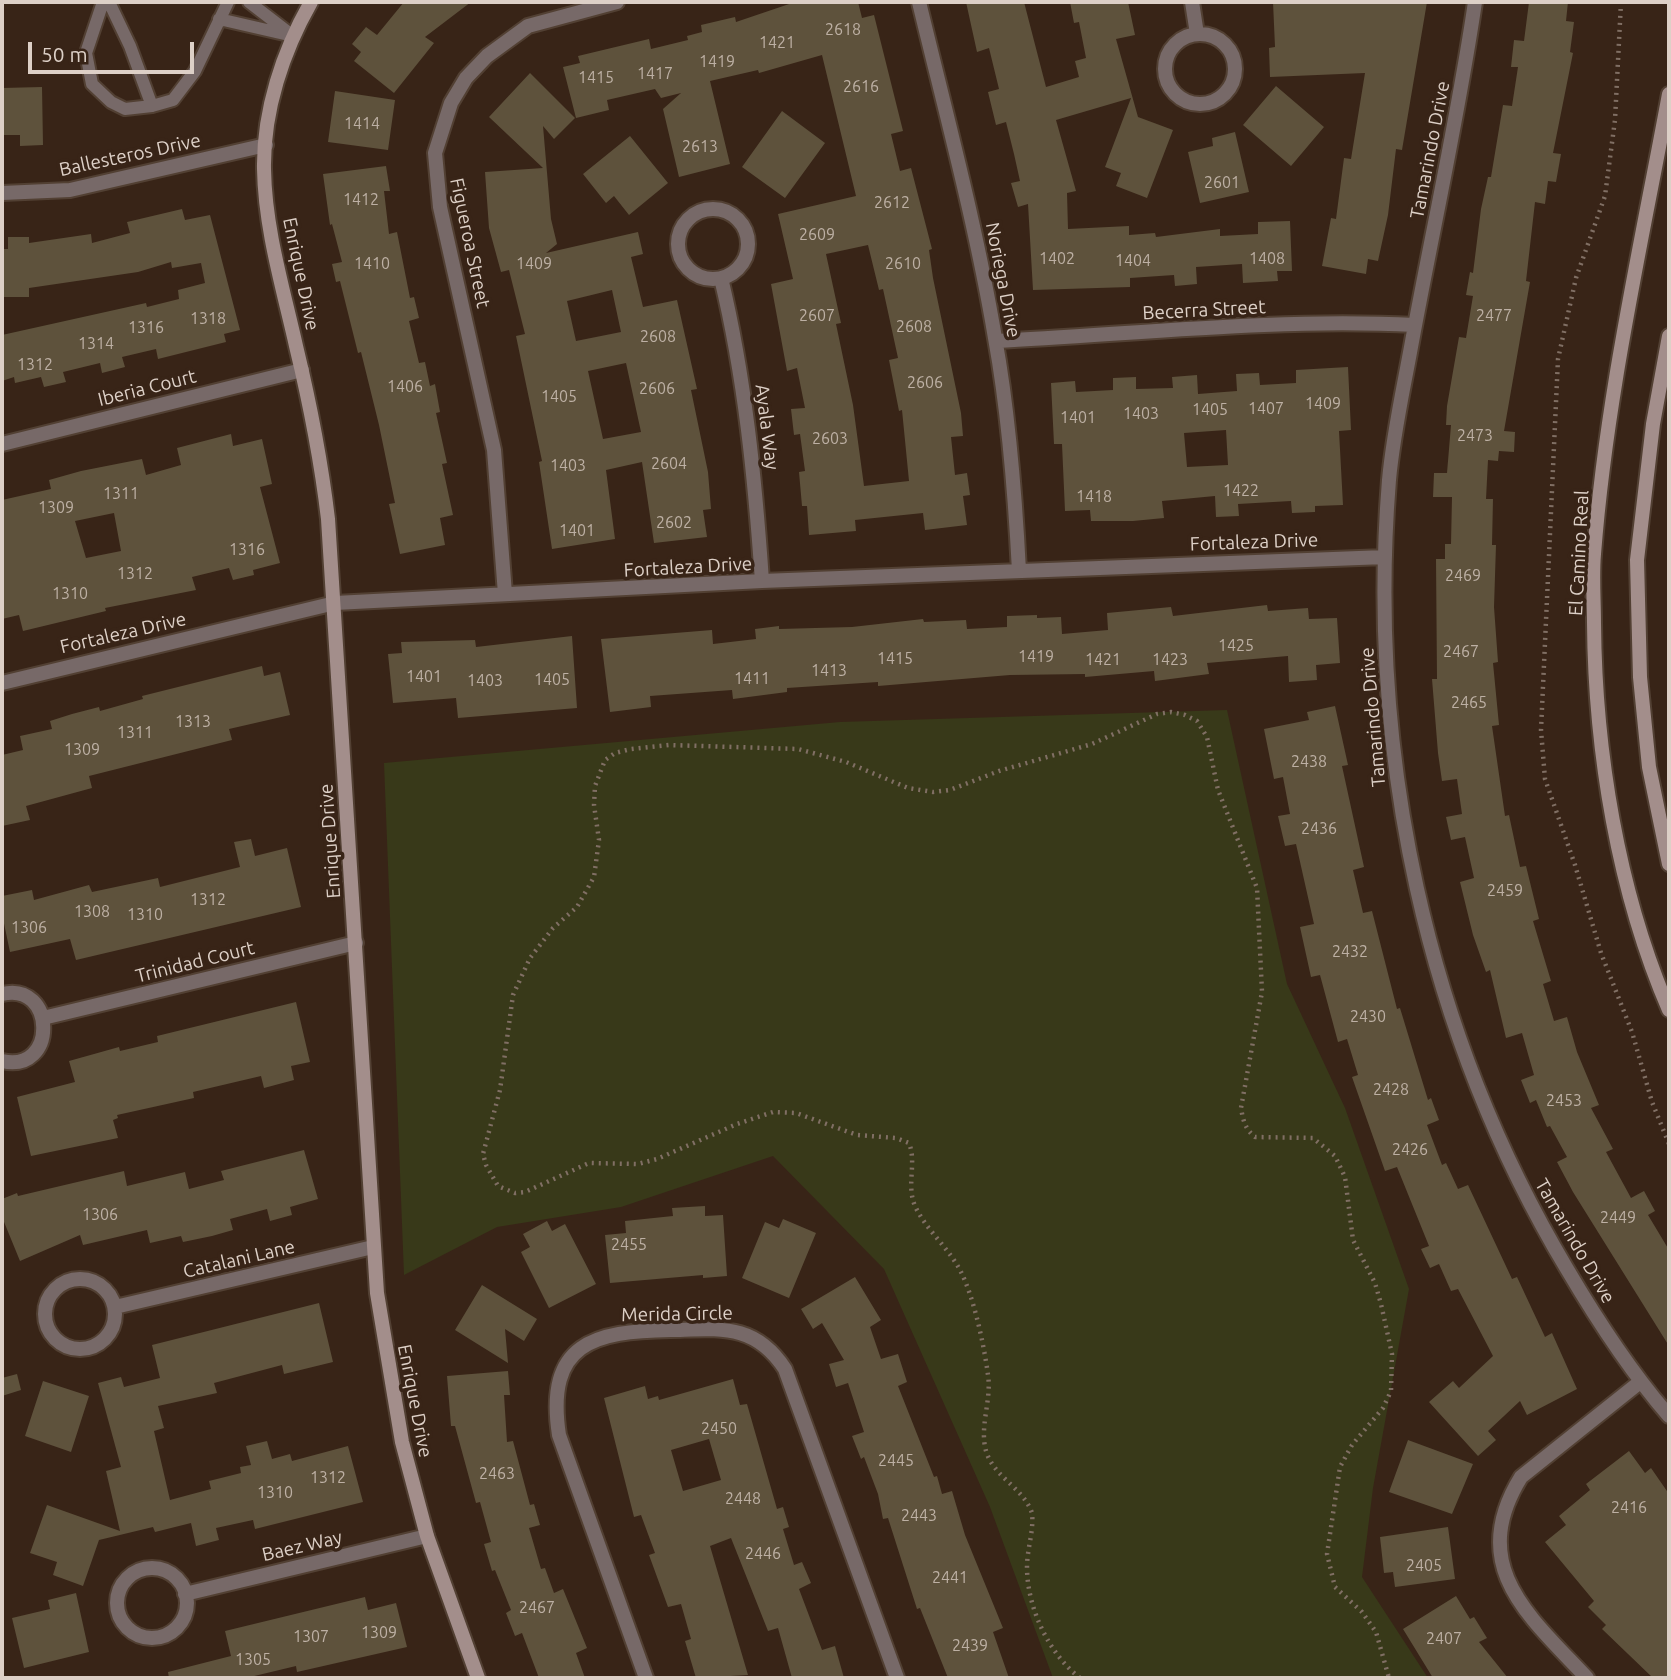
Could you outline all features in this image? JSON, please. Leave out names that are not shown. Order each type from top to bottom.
[{"type":"street","name":"Enrique Drive","points":[[311,2],[293,36],[278,77],[264,167],[268,222],[321,462],[335,603],[373,1247],[387,1362],[401,1442],[427,1536],[478,1678]]},
{"type":"street","name":"Figueroa Street","points":[[505,594],[494,450],[440,207],[435,153],[451,103],[466,78],[486,56],[528,26],[617,2]]},
{"type":"street","name":"Noriega Drive","points":[[919,2],[973,226],[996,341],[1015,489],[1019,570]]},
{"type":"street","points":[[1192,2],[1196,34]]},
{"type":"street","name":"Tamarindo Drive","points":[[1475,2],[1389,476],[1385,556],[1385,667],[1395,767],[1426,932],[1473,1081],[1535,1215],[1640,1382],[1669,1416]]},
{"type":"street","points":[[1196,34],[1208,34],[1226,45],[1235,65],[1231,86],[1215,101],[1204,103],[1181,98],[1167,78],[1168,54],[1175,44],[1196,34]]},
{"type":"street","name":"El Camino Real","points":[[1669,94],[1607,429],[1594,556],[1594,683],[1602,769],[1626,873],[1658,984],[1669,1010]]},
{"type":"street","name":"Ballesteros Drive","points":[[2,192],[70,190],[266,145]]},
{"type":"street","points":[[718,209],[739,220],[748,243],[741,265],[721,278],[700,276],[683,262],[679,252],[681,230],[687,221],[706,210],[718,209]]},
{"type":"street","name":"Ayala Way","points":[[721,278],[744,392],[757,505],[762,581]]},
{"type":"street","name":"Becerra Street","points":[[996,341],[1360,322],[1415,325]]},
{"type":"street","points":[[1669,336],[1653,424],[1637,560],[1640,677],[1649,767],[1669,864]]},
{"type":"street","name":"Iberia Court","points":[[2,444],[302,370]]},
{"type":"street","name":"Fortaleza Drive","points":[[2,683],[335,603],[762,581],[1385,556]]},
{"type":"street","name":"Trinidad Court","points":[[43,1018],[356,943]]},
{"type":"street","points":[[2,994],[19,994],[30,999],[43,1018],[43,1040],[37,1050],[19,1062],[2,1061]]},
{"type":"street","name":"Catalani Lane","points":[[114,1307],[373,1247]]},
{"type":"street","points":[[74,1279],[95,1282],[111,1297],[114,1307],[111,1331],[93,1347],[81,1349],[58,1341],[46,1320],[49,1299],[64,1283],[74,1279]]},
{"type":"street","name":"Merida Circle","points":[[646,1678],[559,1435],[555,1407],[560,1381],[569,1361],[584,1346],[602,1336],[624,1331],[723,1329],[741,1332],[760,1340],[774,1352],[785,1369],[897,1678]]},
{"type":"street","points":[[1587,1678],[1529,1617],[1509,1588],[1501,1567],[1502,1520],[1508,1498],[1521,1477],[1640,1382]]},
{"type":"street","name":"Baez Way","points":[[185,1594],[427,1536]]},
{"type":"street","points":[[153,1568],[173,1575],[185,1594],[183,1618],[167,1635],[155,1638],[132,1632],[118,1612],[119,1590],[124,1581],[142,1569],[153,1568]]},
{"type":"lane","points":[[103,2],[86,53],[92,84],[111,102],[125,109],[173,100],[195,71],[228,2]]},
{"type":"lane","points":[[109,2],[130,46],[152,106]]},
{"type":"lane","points":[[249,2],[293,36]]},
{"type":"lane","points":[[219,19],[293,36]]},
{"type":"path","points":[[1080,1678],[1062,1664],[1054,1652],[1031,1599],[1027,1568],[1032,1513],[994,1468],[986,1452],[984,1432],[989,1389],[982,1348],[961,1271],[924,1222],[912,1196],[909,1185],[912,1151],[909,1143],[896,1138],[857,1135],[796,1113],[773,1112],[737,1124],[657,1159],[638,1164],[589,1163],[525,1192],[506,1191],[491,1177],[483,1154],[500,1090],[513,995],[530,958],[554,928],[577,907],[594,877],[599,840],[594,786],[605,760],[615,753],[669,745],[798,749],[846,762],[908,788],[933,792],[1092,744],[1157,715],[1171,712],[1185,715],[1202,727],[1218,790],[1257,888],[1262,992],[1245,1083],[1243,1118],[1247,1131],[1255,1137],[1313,1138],[1335,1156],[1345,1177],[1350,1229],[1358,1253],[1375,1283],[1392,1354],[1391,1391],[1383,1408],[1352,1445],[1340,1467],[1327,1554],[1335,1587],[1362,1612],[1376,1632],[1389,1678]]},
{"type":"green space","points":[[1227,710],[1287,984],[1345,1108],[1409,1289],[1373,1488],[1362,1577],[1428,1678],[1053,1678],[990,1507],[884,1269],[773,1156],[621,1207],[497,1227],[404,1275],[384,763],[840,722]]},
{"type":"building","points":[[404,2],[471,2],[425,37],[434,43],[394,93],[354,61],[361,52],[352,44],[366,27],[377,35]]},
{"type":"building","points":[[795,2],[858,2],[862,18],[874,15],[903,131],[891,134],[900,171],[911,168],[932,249],[929,250],[933,278],[961,413],[963,436],[951,437],[955,475],[967,473],[970,495],[963,496],[967,525],[925,530],[923,513],[855,520],[856,531],[809,535],[807,506],[802,506],[799,472],[805,471],[800,434],[794,435],[791,409],[805,408],[797,368],[787,371],[771,284],[793,279],[778,214],[856,196],[822,55],[759,73],[758,70],[710,81],[730,164],[679,177],[663,109],[681,93],[661,98],[655,89],[607,100],[609,110],[576,118],[563,67],[580,63],[578,56],[649,39],[651,49],[688,40],[687,36],[702,32],[701,25],[735,17],[736,22]],"holes":[[[868,245],[879,290],[883,289],[898,358],[889,360],[899,411],[902,410],[909,481],[864,486],[853,405],[836,324],[841,323],[826,254]]]},
{"type":"building","points":[[966,2],[1024,2],[1046,87],[1079,77],[1075,61],[1086,58],[1079,22],[1074,23],[1070,2],[1128,2],[1135,35],[1116,39],[1138,117],[1173,130],[1147,198],[1116,186],[1121,173],[1105,167],[1131,98],[1056,120],[1076,191],[1067,193],[1068,229],[1129,226],[1129,235],[1155,233],[1156,237],[1220,229],[1220,236],[1258,234],[1258,222],[1290,221],[1292,271],[1277,271],[1278,281],[1243,283],[1242,264],[1196,267],[1197,284],[1175,286],[1174,275],[1130,278],[1130,287],[1033,290],[1028,204],[1018,207],[1011,183],[1020,181],[1006,122],[996,125],[988,92],[999,89],[989,48],[977,52]]},
{"type":"building","points":[[1273,2],[1427,2],[1402,150],[1396,149],[1388,215],[1378,261],[1368,259],[1366,274],[1322,266],[1331,218],[1336,219],[1344,158],[1351,159],[1365,73],[1270,77],[1269,48],[1275,47]]},
{"type":"building","points":[[1529,2],[1568,2],[1566,21],[1574,22],[1570,52],[1573,53],[1553,153],[1561,154],[1556,182],[1548,181],[1545,204],[1535,202],[1526,281],[1530,282],[1504,431],[1515,432],[1514,452],[1499,451],[1498,461],[1488,460],[1486,499],[1493,499],[1492,545],[1496,545],[1494,607],[1498,662],[1493,663],[1499,725],[1492,726],[1505,816],[1509,815],[1520,867],[1526,866],[1539,919],[1533,921],[1551,981],[1543,984],[1554,1021],[1567,1017],[1577,1052],[1599,1105],[1591,1108],[1613,1149],[1606,1152],[1631,1198],[1644,1191],[1655,1211],[1648,1215],[1669,1250],[1669,1346],[1573,1192],[1557,1162],[1567,1157],[1550,1126],[1547,1127],[1536,1100],[1530,1103],[1521,1080],[1534,1075],[1522,1033],[1506,1038],[1490,970],[1486,972],[1473,935],[1460,882],[1474,878],[1465,837],[1451,840],[1446,817],[1462,814],[1457,779],[1442,781],[1438,753],[1432,679],[1437,679],[1436,559],[1445,559],[1445,544],[1451,544],[1452,497],[1433,497],[1434,473],[1447,473],[1451,425],[1446,425],[1447,406],[1459,337],[1466,338],[1473,296],[1466,295],[1470,272],[1473,273],[1481,209],[1488,177],[1491,177],[1503,105],[1512,106],[1518,67],[1511,67],[1514,40],[1524,41]]},
{"type":"building","points":[[530,73],[575,118],[554,139],[543,126],[551,219],[557,244],[546,253],[638,232],[643,254],[631,257],[643,307],[677,300],[697,389],[691,390],[708,472],[711,509],[703,510],[707,537],[654,543],[642,462],[606,470],[615,539],[552,549],[539,462],[542,461],[516,336],[525,334],[509,270],[501,272],[489,228],[485,172],[543,168],[489,117]],"holes":[[[612,290],[621,332],[576,341],[567,301]],[[626,363],[641,432],[603,439],[588,371]]]},
{"type":"building","points":[[1276,86],[1324,127],[1291,166],[1243,125]]},
{"type":"building","points":[[42,87],[43,145],[20,146],[20,135],[2,135],[2,88]]},
{"type":"building","points":[[335,91],[395,100],[388,150],[328,142]]},
{"type":"building","points":[[782,111],[825,143],[785,198],[742,167]]},
{"type":"building","points":[[1235,132],[1249,192],[1200,203],[1188,152],[1213,146],[1212,138]]},
{"type":"building","points":[[630,136],[668,183],[629,215],[614,196],[606,203],[583,174]]},
{"type":"building","points":[[386,166],[390,191],[384,191],[389,234],[397,232],[410,298],[414,297],[419,318],[409,321],[419,363],[425,362],[430,386],[435,384],[440,412],[436,413],[447,463],[442,464],[453,515],[440,518],[445,545],[400,554],[389,504],[395,503],[379,425],[361,352],[358,353],[340,281],[336,282],[332,264],[342,262],[332,224],[330,225],[323,174]]},
{"type":"building","points":[[182,209],[185,220],[210,215],[240,330],[224,334],[226,342],[158,359],[156,349],[122,357],[125,367],[102,373],[100,363],[63,372],[66,382],[44,387],[41,377],[15,383],[14,377],[2,381],[2,335],[146,303],[147,307],[179,299],[178,290],[205,283],[201,263],[172,268],[171,262],[138,272],[29,288],[29,297],[2,297],[2,249],[8,249],[8,237],[29,237],[29,243],[91,234],[92,243],[130,233],[127,222]]},
{"type":"building","points":[[1348,367],[1351,430],[1339,431],[1343,505],[1315,506],[1315,512],[1292,513],[1291,501],[1238,504],[1239,516],[1216,517],[1215,496],[1162,501],[1164,518],[1091,521],[1090,510],[1065,511],[1062,444],[1054,444],[1051,383],[1075,381],[1076,392],[1113,390],[1113,378],[1136,377],[1136,389],[1173,388],[1172,377],[1197,375],[1198,394],[1237,391],[1236,374],[1259,373],[1260,385],[1296,383],[1296,370]],"holes":[[[1226,430],[1228,465],[1187,467],[1184,433]]]},
{"type":"building","points":[[231,434],[233,446],[262,439],[272,484],[260,487],[280,563],[253,570],[254,575],[233,580],[229,568],[192,577],[196,590],[105,608],[106,611],[23,631],[19,615],[2,619],[2,500],[51,489],[49,480],[142,459],[146,475],[181,465],[177,448]],"holes":[[[114,513],[121,551],[86,558],[75,521]]]},
{"type":"building","points":[[1267,605],[1268,611],[1308,608],[1309,619],[1337,618],[1340,663],[1316,665],[1317,680],[1289,682],[1288,656],[1207,663],[1209,674],[1155,681],[1154,671],[1085,677],[1085,674],[1010,675],[878,686],[878,682],[787,688],[787,692],[733,699],[732,690],[650,696],[651,707],[610,712],[601,639],[712,630],[713,644],[756,639],[755,629],[779,626],[779,629],[852,627],[923,619],[924,622],[966,620],[967,629],[1007,627],[1007,616],[1037,615],[1037,618],[1061,617],[1062,634],[1108,630],[1107,613],[1171,607],[1173,616]]},
{"type":"building","points":[[572,636],[577,708],[458,718],[456,698],[393,703],[388,654],[402,653],[401,642],[475,640],[476,647]]},
{"type":"building","points":[[262,666],[264,676],[280,672],[290,715],[229,729],[232,740],[89,776],[92,788],[26,806],[30,820],[2,826],[2,755],[23,750],[20,736],[52,729],[50,721],[72,714],[99,707],[100,711],[143,699],[142,696]]},
{"type":"building","points":[[1335,706],[1348,765],[1342,766],[1364,867],[1353,870],[1363,913],[1372,911],[1397,1009],[1400,1008],[1428,1100],[1431,1098],[1439,1120],[1427,1125],[1442,1165],[1446,1163],[1458,1189],[1468,1185],[1512,1279],[1517,1277],[1545,1337],[1552,1333],[1577,1389],[1527,1415],[1520,1401],[1488,1431],[1496,1440],[1478,1456],[1429,1402],[1453,1381],[1459,1388],[1493,1356],[1458,1289],[1451,1291],[1439,1264],[1430,1268],[1421,1249],[1429,1246],[1397,1167],[1385,1171],[1352,1077],[1358,1075],[1347,1039],[1338,1042],[1320,975],[1311,977],[1300,927],[1314,924],[1296,844],[1285,846],[1278,816],[1290,814],[1283,777],[1274,779],[1264,729],[1309,720],[1307,712]]},
{"type":"building","points":[[251,839],[255,856],[287,848],[301,907],[76,960],[70,939],[10,952],[2,914],[2,896],[32,890],[34,900],[89,885],[92,892],[158,878],[160,887],[240,867],[234,842]]},
{"type":"building","points":[[296,1002],[310,1062],[291,1066],[294,1080],[264,1088],[261,1076],[193,1092],[194,1098],[117,1115],[118,1118],[113,1120],[118,1138],[31,1156],[17,1097],[75,1082],[69,1061],[119,1047],[120,1051],[158,1042],[157,1036]]},
{"type":"building","points":[[304,1150],[318,1199],[290,1207],[292,1215],[270,1221],[267,1209],[230,1219],[233,1230],[212,1236],[183,1242],[181,1236],[150,1243],[147,1230],[83,1245],[80,1235],[20,1261],[2,1217],[2,1199],[17,1193],[18,1196],[124,1171],[127,1186],[185,1172],[189,1189],[224,1180],[221,1171]]},
{"type":"building","points":[[705,1206],[705,1216],[723,1215],[727,1276],[703,1278],[703,1275],[610,1283],[605,1235],[626,1233],[625,1221],[673,1216],[672,1208]]},
{"type":"building","points":[[783,1219],[816,1233],[789,1298],[742,1278],[765,1222],[779,1228]]},
{"type":"building","points":[[547,1221],[552,1231],[565,1224],[596,1284],[549,1308],[521,1252],[530,1247],[523,1234]]},
{"type":"building","points":[[855,1277],[881,1320],[870,1327],[881,1359],[898,1354],[907,1382],[898,1386],[934,1477],[937,1476],[942,1494],[952,1491],[965,1535],[1003,1628],[993,1632],[1009,1678],[948,1678],[920,1608],[917,1609],[888,1518],[883,1519],[878,1494],[864,1457],[861,1459],[852,1436],[864,1432],[848,1383],[836,1387],[829,1364],[844,1360],[822,1323],[813,1329],[801,1309]]},
{"type":"building","points":[[482,1285],[537,1319],[524,1341],[505,1329],[508,1363],[455,1330]]},
{"type":"building","points":[[319,1303],[333,1362],[284,1374],[282,1365],[214,1383],[217,1393],[158,1406],[164,1428],[154,1431],[170,1500],[211,1489],[209,1481],[241,1473],[240,1467],[251,1465],[246,1446],[267,1441],[272,1459],[290,1454],[292,1461],[348,1446],[363,1502],[255,1529],[253,1520],[216,1528],[219,1540],[196,1546],[191,1523],[155,1532],[153,1527],[99,1540],[83,1586],[53,1575],[57,1562],[30,1553],[47,1505],[120,1531],[106,1471],[121,1467],[98,1383],[121,1377],[124,1387],[160,1378],[152,1345]]},
{"type":"building","points":[[508,1371],[510,1395],[504,1395],[507,1442],[513,1441],[530,1505],[534,1504],[540,1525],[529,1528],[541,1569],[545,1568],[554,1593],[563,1589],[587,1648],[576,1653],[585,1678],[539,1678],[522,1633],[515,1636],[506,1613],[511,1610],[495,1570],[492,1571],[484,1544],[491,1542],[480,1502],[476,1503],[455,1426],[451,1426],[447,1376]]},
{"type":"building","points":[[17,1374],[21,1390],[2,1396],[2,1378]]},
{"type":"building","points":[[733,1379],[740,1405],[747,1404],[777,1509],[783,1507],[789,1527],[783,1529],[794,1565],[802,1562],[811,1583],[799,1589],[822,1650],[835,1646],[844,1678],[792,1678],[778,1628],[768,1631],[731,1538],[710,1546],[748,1675],[696,1678],[685,1641],[691,1639],[681,1604],[668,1607],[649,1555],[655,1553],[641,1515],[634,1517],[604,1398],[645,1386],[648,1399],[658,1396],[659,1400]],"holes":[[[709,1439],[721,1480],[683,1491],[671,1450]]]},
{"type":"building","points":[[43,1381],[89,1396],[71,1452],[25,1436]]},
{"type":"building","points":[[1408,1440],[1473,1464],[1452,1514],[1389,1492]]},
{"type":"building","points":[[1629,1451],[1645,1473],[1651,1468],[1669,1494],[1669,1678],[1653,1678],[1602,1629],[1606,1625],[1588,1607],[1594,1601],[1545,1542],[1566,1525],[1559,1516],[1590,1490],[1586,1484]]},
{"type":"building","points":[[1448,1527],[1455,1579],[1395,1587],[1393,1572],[1384,1573],[1380,1537]]},
{"type":"building","points":[[76,1593],[89,1652],[24,1668],[12,1618],[50,1609],[48,1600]]},
{"type":"building","points":[[1456,1596],[1470,1619],[1474,1617],[1487,1638],[1479,1642],[1508,1678],[1433,1678],[1403,1629]]},
{"type":"building","points":[[365,1597],[368,1610],[396,1603],[407,1647],[297,1672],[296,1666],[246,1678],[169,1678],[168,1672],[231,1656],[225,1631]]}]
